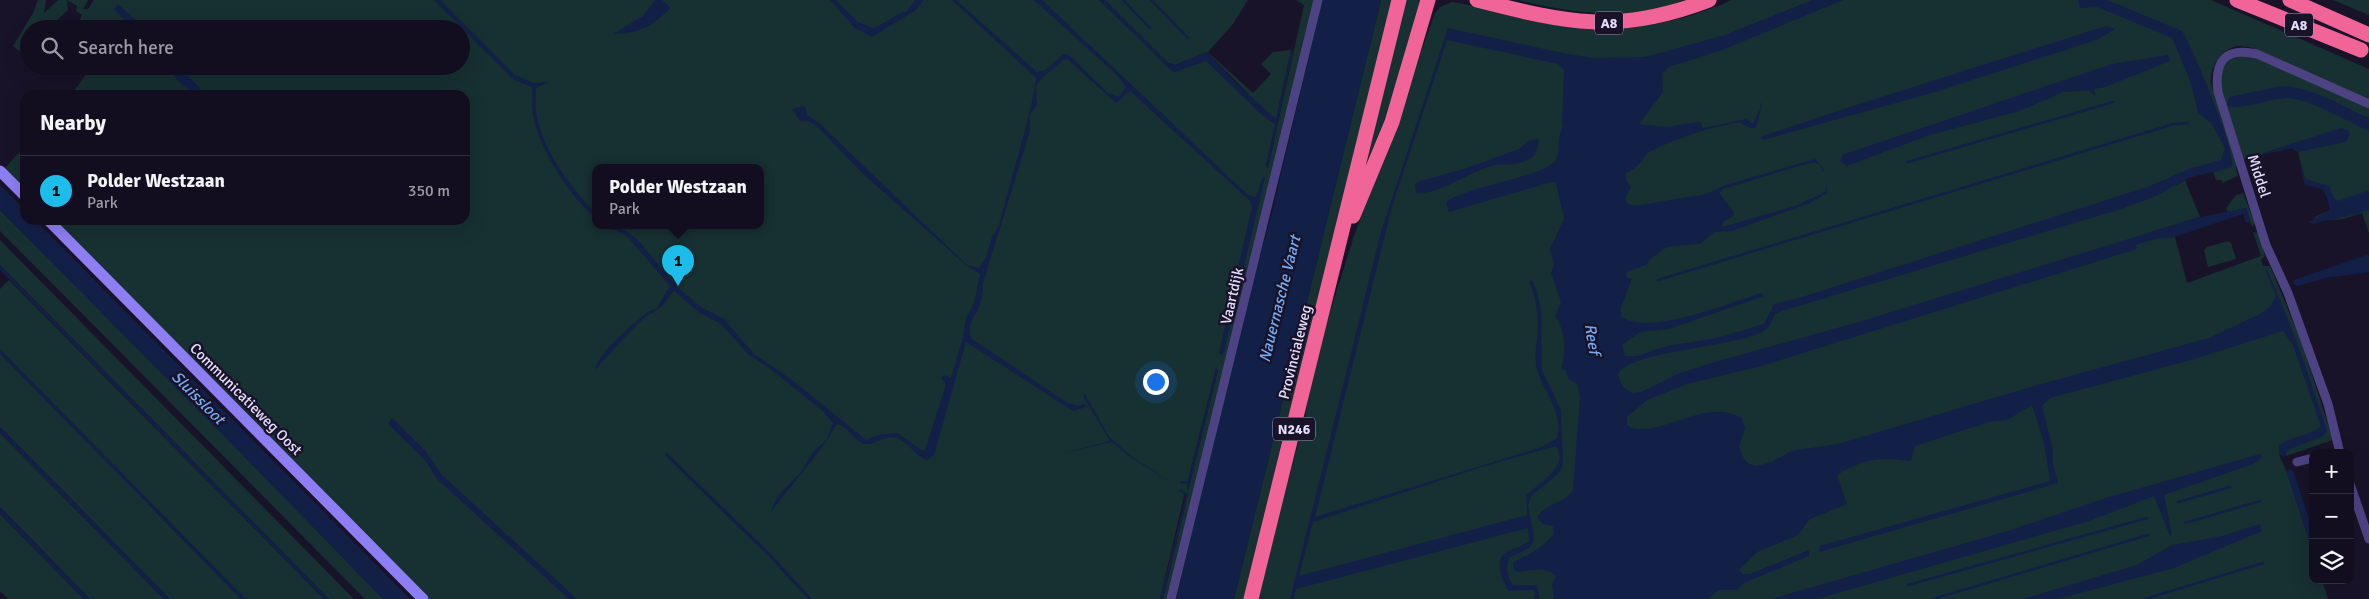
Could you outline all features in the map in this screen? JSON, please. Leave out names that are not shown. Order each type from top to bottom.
[{"type":"highway","name":"Provincialeweg","points":[[1251,599],[1337,260],[1351,194],[1399,0]]},
{"type":"highway","name":"Provincialeweg","points":[[1337,260],[1392,122],[1428,0]]},
{"type":"highway","name":"A8","points":[[1477,0],[1555,18],[1600,24],[1640,20],[1682,10],[1709,0]]},
{"type":"highway","name":"A8","points":[[1682,10],[1698,0]]},
{"type":"highway","name":"A8","points":[[2237,0],[2365,52]]},
{"type":"highway","name":"A8","points":[[2257,0],[2365,52]]},
{"type":"highway","name":"A8","points":[[2290,0],[2369,35]]},
{"type":"highway","name":"A8","points":[[2309,0],[2369,30]]},
{"type":"street","name":"Vaartdijk","points":[[1171,599],[1318,0]]},
{"type":"street","name":"Middel","points":[[2336,449],[2328,404],[2288,293],[2266,245],[2242,170],[2218,92],[2218,68],[2223,60],[2238,50],[2257,54],[2369,104]]},
{"type":"street","points":[[0,171],[20,191]]},
{"type":"street","name":"Communicatieweg Oost","points":[[53,225],[423,599]]},
{"type":"street","points":[[2297,462],[2309,459]]},
{"type":"street","points":[[2353,494],[2369,539]]},
{"type":"green space","points":[[38,0],[46,0],[44,13],[58,0],[67,0],[68,10],[57,20],[29,20]]},
{"type":"green space","points":[[67,0],[88,0],[83,9],[88,9],[94,0],[1100,0],[1170,69],[1202,55],[1276,125],[1266,165],[1268,168],[1304,5],[1296,0],[1315,0],[1167,599],[1163,599],[1188,494],[1185,492],[1160,599],[427,599],[59,225],[470,225],[470,90],[75,90],[85,75],[470,75],[470,20],[80,20],[82,15],[76,11],[77,6]],"holes":[[[1216,369],[1218,370],[1188,491],[1187,484]]]},
{"type":"green space","points":[[1105,0],[1248,0],[1233,24],[1208,52],[1253,93],[1271,74],[1261,64],[1273,52],[1291,50],[1276,120],[1207,52],[1175,65],[1168,63]]},
{"type":"green space","points":[[1381,0],[1394,0],[1246,599],[1234,599]]},
{"type":"green space","points":[[1403,0],[1423,0],[1383,123],[1366,165],[1385,87],[1392,43]]},
{"type":"green space","points":[[1518,0],[1684,0],[1664,7],[1643,11],[1601,13],[1559,9]]},
{"type":"green space","points":[[1732,0],[2211,0],[2369,69],[2369,100],[2250,47],[2238,46],[2226,51],[2217,60],[2212,72],[2211,84],[2219,107],[2220,77],[2226,63],[2232,59],[2254,56],[2369,108],[2369,233],[2362,213],[2343,219],[2315,221],[2315,217],[2330,210],[2330,204],[2323,189],[2306,183],[2298,152],[2292,148],[2243,159],[2236,166],[2238,176],[2222,183],[2222,180],[2216,180],[2213,172],[2225,170],[2184,175],[2175,186],[2185,180],[2200,217],[2151,232],[2174,233],[2187,283],[2261,256],[2253,232],[2258,233],[2265,256],[2261,260],[2263,266],[2270,266],[2300,338],[2333,440],[2286,456],[2286,454],[2279,455],[2289,477],[2309,540],[2309,584],[2323,584],[2328,599],[1257,599],[1305,417],[1312,376],[1324,331],[1353,239],[1435,13],[1440,7],[1452,2],[1550,24],[1603,28],[1655,24],[1707,10]]},
{"type":"green space","points":[[2333,0],[2369,0],[2369,15]]},
{"type":"green space","points":[[20,34],[20,51],[13,46]]},
{"type":"green space","points":[[20,151],[20,186],[4,169]]},
{"type":"green space","points":[[2243,193],[2255,223],[2252,227],[2246,208],[2228,212],[2226,208],[2236,195]]},
{"type":"green space","points":[[0,210],[200,410],[383,599],[365,599],[0,231]]},
{"type":"green space","points":[[0,240],[354,599],[329,599],[0,265]]},
{"type":"green space","points":[[2228,241],[2231,243],[2236,259],[2208,267],[2204,250],[2207,247]]},
{"type":"green space","points":[[9,280],[324,599],[170,599],[0,427],[0,289]]},
{"type":"green space","points":[[0,433],[164,599],[90,599],[0,507]]},
{"type":"green space","points":[[0,514],[84,599],[8,599],[0,591]]},
{"type":"water","points":[[434,0],[440,0],[460,20],[454,20]]},
{"type":"water","points":[[655,0],[662,0],[671,8],[645,28],[613,34],[643,16]]},
{"type":"water","points":[[830,0],[836,0],[858,22],[873,28],[907,11],[915,0],[924,0],[916,10],[872,37],[855,28]]},
{"type":"water","points":[[952,0],[956,0],[1037,72],[1045,70],[1064,54],[1070,56],[1108,93],[1119,97],[1126,87],[1119,77],[1034,0],[1042,0],[1248,195],[1256,197],[1263,177],[1265,177],[1223,355],[1219,353],[1252,206],[1249,200],[1130,91],[1116,103],[1066,58],[1042,78],[1036,86],[1037,105],[1030,114],[1030,131],[983,283],[980,304],[970,325],[970,334],[972,339],[1066,402],[1077,406],[1085,404],[1086,407],[1074,411],[966,342],[934,455],[927,460],[897,438],[892,437],[866,444],[855,438],[844,427],[837,424],[827,439],[833,423],[824,412],[768,367],[749,355],[721,324],[700,313],[674,291],[663,305],[646,316],[624,338],[595,370],[603,355],[618,338],[649,311],[656,309],[670,286],[626,235],[613,229],[623,229],[638,240],[676,286],[701,307],[724,319],[754,354],[792,380],[866,440],[878,435],[898,433],[921,450],[925,450],[945,388],[945,382],[941,378],[945,375],[951,378],[962,341],[966,318],[974,303],[980,274],[966,265],[862,173],[818,127],[810,122],[800,121],[792,109],[805,106],[807,115],[818,122],[967,265],[979,268],[986,257],[992,237],[999,225],[1025,130],[1036,78]]},
{"type":"water","points":[[1099,0],[1105,0],[1168,63],[1175,65],[1207,52],[1235,82],[1276,119],[1291,50],[1293,52],[1268,168],[1266,165],[1275,124],[1262,115],[1206,61],[1175,72],[1172,71]]},
{"type":"water","name":"Nauernasche Vaart","points":[[1322,0],[1381,0],[1234,599],[1176,599],[1244,314],[1272,213]]},
{"type":"water","name":"Reef","points":[[1812,0],[1843,0],[1725,49],[1669,67],[1662,73],[1663,92],[1639,124],[1667,127],[1701,122],[1703,128],[1746,119],[1753,124],[1761,107],[1760,102],[1762,105],[1756,127],[1752,129],[1739,122],[1728,124],[1683,137],[1648,153],[1635,168],[1626,173],[1626,180],[1631,187],[1625,199],[1627,203],[1634,206],[1706,194],[1726,185],[1815,159],[1825,171],[1823,172],[1818,164],[1809,163],[1723,189],[1719,193],[1734,212],[1733,216],[1723,222],[1722,227],[1798,205],[1825,192],[1827,180],[1827,193],[1810,203],[1732,231],[1714,232],[1700,244],[1667,247],[1650,259],[1646,265],[1627,272],[1626,277],[1632,279],[1621,308],[1621,316],[1633,321],[1650,323],[1669,321],[1761,293],[1764,296],[1669,329],[1640,332],[1622,345],[1625,356],[1637,356],[1667,346],[1717,338],[1764,324],[1774,304],[1802,297],[2150,186],[2189,169],[2221,160],[2225,148],[2211,123],[2198,113],[2191,83],[2172,38],[2097,7],[2080,8],[2078,0],[2107,0],[2182,31],[2204,77],[2221,121],[2232,167],[2188,178],[2154,197],[2121,209],[1782,311],[1775,314],[1770,325],[1765,330],[1752,336],[1641,360],[1626,367],[1618,375],[1623,387],[1632,393],[1641,392],[1680,373],[1715,362],[1862,321],[2200,217],[2246,208],[2250,222],[2246,223],[2243,214],[2171,238],[2149,241],[2136,245],[2137,249],[1758,367],[1687,384],[1647,400],[1627,417],[1627,424],[1631,428],[1658,427],[1700,414],[1728,413],[1742,418],[1745,428],[1739,447],[1744,459],[1749,464],[1757,466],[1772,462],[1791,451],[1838,444],[2034,386],[2209,338],[2260,314],[2271,306],[2276,295],[2265,270],[2267,270],[2299,349],[2327,431],[2323,436],[2288,450],[2284,457],[2279,454],[2279,445],[2321,427],[2293,345],[2283,331],[2191,360],[2050,398],[2042,406],[2053,449],[2053,463],[2058,483],[1819,552],[1820,546],[2050,481],[2044,443],[2032,405],[2007,420],[1989,422],[1915,446],[1911,461],[1873,460],[1856,465],[1837,475],[1847,504],[1810,519],[1798,535],[1757,552],[1739,570],[1743,574],[1750,574],[1809,550],[1809,556],[1744,583],[1737,590],[1719,590],[1708,599],[1554,599],[1552,584],[1556,576],[1543,570],[1517,572],[1513,568],[1513,562],[1530,554],[1554,534],[1553,526],[1543,524],[1537,517],[1544,509],[1565,498],[1573,490],[1580,397],[1577,384],[1568,378],[1566,370],[1561,369],[1564,356],[1564,342],[1559,322],[1555,316],[1561,302],[1551,273],[1554,264],[1550,249],[1564,219],[1556,183],[1551,182],[1449,212],[1446,202],[1471,191],[1536,172],[1548,167],[1555,161],[1563,127],[1564,70],[1558,64],[1447,40],[1392,207],[1315,517],[1542,447],[1557,438],[1558,419],[1536,365],[1538,331],[1536,302],[1529,281],[1532,280],[1541,310],[1542,370],[1561,410],[1563,464],[1559,473],[1531,496],[1528,506],[1534,536],[1533,543],[1529,548],[1509,558],[1507,569],[1509,579],[1513,585],[1537,585],[1540,599],[1534,599],[1535,592],[1532,590],[1509,591],[1502,578],[1500,567],[1501,558],[1504,554],[1529,541],[1528,528],[1296,589],[1294,599],[1290,599],[1381,232],[1448,28],[1567,54],[1594,58],[1645,57],[1725,35]],"holes":[[[1556,446],[1559,454],[1556,468],[1526,496],[1527,515],[1299,576],[1313,522],[1485,466]]]},
{"type":"water","points":[[118,4],[135,20],[124,20],[114,9]]},
{"type":"water","points":[[2106,26],[2115,29],[2099,39],[1932,93],[1763,140],[1760,137],[1853,106]]},
{"type":"water","points":[[470,30],[515,75],[534,83],[549,82],[536,88],[536,109],[539,126],[550,153],[576,191],[592,209],[592,215],[575,197],[556,170],[541,142],[532,111],[532,87],[513,79],[470,36]]},
{"type":"water","points":[[2168,55],[2170,61],[2105,87],[2094,89],[2095,96],[2089,90],[2063,92],[2020,111],[1930,135],[1847,166],[1840,161],[1842,155],[2112,64]]},
{"type":"water","points":[[173,75],[187,75],[201,90],[190,90]]},
{"type":"water","points":[[2282,86],[2316,93],[2369,118],[2369,131],[2328,111],[2295,99],[2280,99],[2239,107],[2227,105],[2229,97]]},
{"type":"water","points":[[2341,128],[2348,130],[2350,134],[2346,142],[2298,152],[2294,148],[2250,157]]},
{"type":"water","points":[[1538,139],[1538,146],[1534,155],[1527,160],[1516,164],[1488,167],[1442,188],[1424,193],[1416,193],[1415,184],[1420,181],[1464,169],[1519,149],[1530,140]]},
{"type":"water","points":[[2299,161],[2306,179],[2329,186],[2334,198],[2338,201],[2369,190],[2369,210],[2312,224],[2309,222],[2330,210],[2326,194],[2321,189],[2305,185]]},
{"type":"water","name":"Sluissloot","points":[[0,185],[20,205],[20,225],[40,225],[410,599],[383,599],[0,210]]},
{"type":"water","points":[[2369,254],[2369,272],[2325,278],[2298,286],[2293,284],[2294,280]]},
{"type":"water","points":[[0,265],[329,599],[324,599],[0,270]]},
{"type":"water","points":[[0,349],[246,599],[241,599],[0,354]]},
{"type":"water","points":[[1216,368],[1218,369],[1188,491],[1187,484],[1181,484],[1180,481],[1188,481]]},
{"type":"water","points":[[1085,394],[1109,437],[1130,455],[1172,483],[1129,456],[1112,442],[1061,454],[1110,441],[1083,396]]},
{"type":"water","points":[[392,418],[424,449],[442,475],[577,599],[569,599],[438,480],[425,460],[388,424]]},
{"type":"water","points":[[0,427],[170,599],[164,599],[0,433]]},
{"type":"water","points":[[827,439],[769,515],[778,496],[801,472],[812,453]]},
{"type":"water","points":[[666,452],[770,553],[812,599],[808,599],[773,561],[665,455]]},
{"type":"water","points":[[2260,454],[2262,457],[2253,464],[2164,495],[2172,535],[2170,536],[2154,496],[2089,521],[1817,599],[1771,599],[2011,530],[2106,498]]},
{"type":"water","points":[[2291,469],[2294,473],[2309,520],[2309,541],[2286,471]]},
{"type":"water","points":[[1180,489],[1188,494],[1163,599],[1160,599],[1186,496],[1179,491]]},
{"type":"water","points":[[0,507],[90,599],[84,599],[0,514]]},
{"type":"water","points":[[2260,524],[2262,531],[2174,568],[2058,599],[2023,599],[2137,565],[2172,545],[2222,536]]},
{"type":"waterway","points":[[1123,0],[1150,28]]},
{"type":"waterway","points":[[1151,0],[1188,38]]},
{"type":"waterway","points":[[1908,162],[2113,102]]},
{"type":"waterway","points":[[1658,280],[2174,124],[2188,123]]},
{"type":"waterway","points":[[2178,502],[2230,487]]},
{"type":"waterway","points":[[2185,523],[2260,501]]},
{"type":"waterway","points":[[1908,585],[2147,518]]},
{"type":"waterway","points":[[1933,599],[2148,535]]},
{"type":"waterway","points":[[2145,599],[2263,563]]},
{"type":"place","name":"Polder Westzaan","points":[[678,286]]}]
